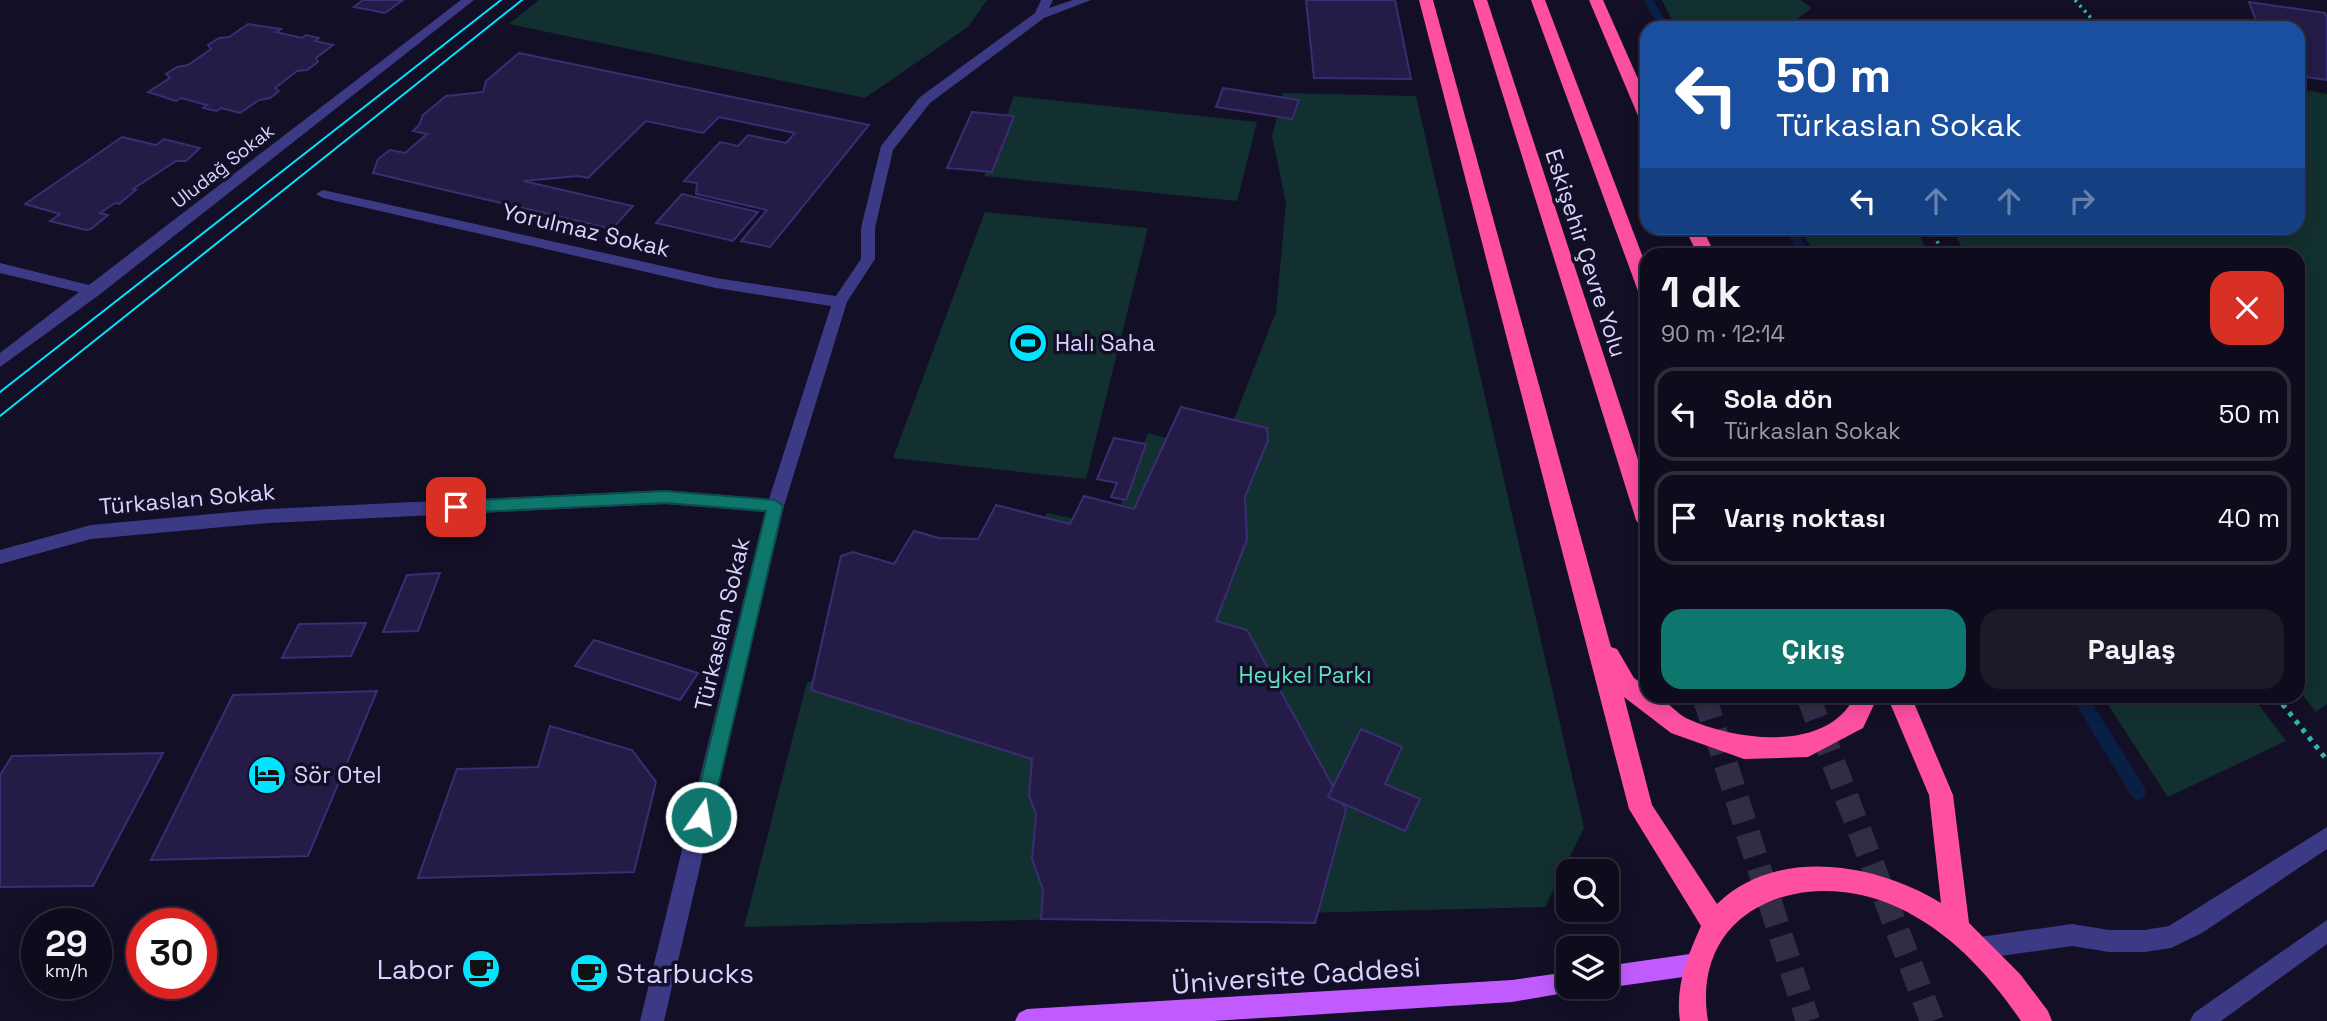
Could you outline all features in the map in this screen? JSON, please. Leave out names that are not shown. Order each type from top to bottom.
[{"type":"highway","points":[[1426,0],[1641,809],[1715,925]]},
{"type":"highway","name":"Eskişehir Çevre Yolu","points":[[1480,0],[1640,498]]},
{"type":"highway","name":"Eskişehir Çevre Yolu","points":[[1538,0],[1640,274]]},
{"type":"highway","points":[[1595,0],[1640,102]]},
{"type":"highway","points":[[1597,636],[1626,685],[1640,696]]},
{"type":"highway","points":[[1649,703],[1679,726],[1744,748],[1808,746],[1854,721],[1863,703]]},
{"type":"highway","points":[[1902,703],[1941,795],[1957,929]]},
{"type":"highway","points":[[1694,1021],[1697,964],[1715,925],[1749,894],[1794,879],[1847,880],[1903,897],[1957,929],[1980,948],[2013,984],[2038,1021]]},
{"type":"main road","points":[[1619,975],[1697,964]]},
{"type":"main road","name":"Üniversite Caddesi","points":[[1027,1021],[1513,991],[1556,985]]},
{"type":"street","name":"Uludağ Sokak","points":[[0,361],[468,0]]},
{"type":"street","points":[[1040,15],[1047,0]]},
{"type":"street","points":[[775,506],[840,302],[868,259],[868,228],[886,149],[925,100],[1040,15],[1085,0]]},
{"type":"street","name":"Yorulmaz Sokak","points":[[323,194],[716,283],[840,302]]},
{"type":"street","points":[[0,268],[94,291]]},
{"type":"street","name":"Türkaslan Sokak","points":[[0,557],[91,532],[268,516],[665,497],[775,506],[652,1021]]},
{"type":"street","points":[[1980,948],[2072,935],[2109,941],[2144,942],[2171,937],[2226,905],[2327,837]]},
{"type":"street","points":[[2202,1021],[2327,930]]},
{"type":"path","points":[[2075,0],[2094,21]]},
{"type":"path","points":[[2282,703],[2327,760]]},
{"type":"green space","points":[[539,0],[987,0],[968,27],[865,98],[509,24]]},
{"type":"green space","points":[[1662,0],[1800,0],[1812,8],[1794,21],[1672,21]]},
{"type":"green space","points":[[2305,90],[2327,94],[2327,704],[2316,712],[2305,698],[2305,248],[1962,248],[1955,235],[2305,235]]},
{"type":"green space","name":"Heykel Parkı","points":[[1283,93],[1416,96],[1584,828],[1569,859],[1556,859],[1556,885],[1545,907],[744,927],[807,682],[960,665],[1047,513],[1112,527],[1148,433],[1221,452],[1276,312],[1286,203],[1272,136]]},
{"type":"green space","points":[[1014,96],[1257,122],[1237,201],[984,176]]},
{"type":"green space","name":"Halı Saha","points":[[985,212],[1148,228],[1086,479],[893,458]]},
{"type":"green space","points":[[1803,235],[1919,235],[1926,248],[1812,248]]},
{"type":"green space","points":[[2107,703],[2258,703],[2286,741],[2168,797]]},
{"type":"building","points":[[363,0],[403,0],[385,13],[354,7]]},
{"type":"building","points":[[1306,0],[1395,0],[1411,79],[1314,78]]},
{"type":"building","points":[[2249,2],[2325,13],[2327,80],[2305,77],[2305,21],[2256,21]]},
{"type":"building","points":[[248,24],[281,29],[276,32],[302,38],[306,35],[319,38],[315,41],[333,45],[316,58],[318,62],[307,70],[297,71],[275,88],[279,91],[270,98],[259,100],[240,113],[221,108],[217,111],[203,108],[207,105],[181,98],[176,101],[148,92],[170,78],[166,74],[177,67],[188,65],[211,49],[208,45],[219,38],[229,37]]},
{"type":"building","points":[[519,53],[869,125],[770,247],[741,241],[767,210],[696,194],[697,183],[684,181],[720,142],[738,146],[748,135],[786,143],[795,133],[719,117],[703,133],[646,121],[588,178],[578,176],[523,181],[633,206],[612,229],[373,173],[378,159],[390,150],[405,153],[427,134],[413,131],[423,115],[446,96],[483,92],[486,81]]},
{"type":"building","points":[[1223,88],[1299,100],[1292,119],[1216,107]]},
{"type":"building","points":[[972,112],[1014,116],[992,172],[947,168]]},
{"type":"building","points":[[122,137],[156,145],[164,139],[200,148],[186,161],[176,161],[133,189],[136,190],[119,204],[115,203],[100,213],[108,215],[91,229],[50,221],[60,214],[25,204]]},
{"type":"building","points":[[682,194],[758,212],[733,241],[656,223]]},
{"type":"building","points":[[1181,407],[1267,428],[1268,440],[1245,497],[1247,539],[1216,621],[1247,630],[1346,810],[1315,923],[1041,919],[1043,890],[1032,859],[1036,814],[1029,796],[1032,759],[811,690],[841,556],[853,552],[894,564],[914,531],[939,538],[978,539],[996,505],[1070,524],[1084,496],[1134,509]]},
{"type":"building","points":[[1114,438],[1146,444],[1126,500],[1111,497],[1117,483],[1097,479]]},
{"type":"building","points":[[440,573],[418,631],[383,632],[407,575]]},
{"type":"building","points":[[366,623],[351,656],[282,658],[299,624]]},
{"type":"building","points":[[594,640],[698,673],[680,700],[575,666]]},
{"type":"building","name":"Sör Otel","points":[[377,691],[308,856],[151,860],[233,695]]},
{"type":"building","points":[[550,726],[632,750],[656,782],[634,872],[418,878],[457,769],[538,767]]},
{"type":"building","points":[[1361,729],[1402,747],[1385,784],[1420,799],[1405,831],[1328,797]]},
{"type":"building","points":[[163,753],[93,886],[0,887],[0,775],[12,756]]},
{"type":"waterway","points":[[1648,0],[1661,21]]},
{"type":"waterway","points":[[1793,235],[1801,248]]},
{"type":"waterway","points":[[2083,703],[2138,792]]},
{"type":"tunnel","points":[[1706,703],[1808,1021]]},
{"type":"tunnel","points":[[1811,703],[1932,1021]]},
{"type":"tram line","points":[[0,392],[501,0]]},
{"type":"tram line","points":[[0,416],[522,0]]},
{"type":"place","name":"Halı Saha","points":[[1028,343]]},
{"type":"place","name":"Sör Otel","points":[[267,775]]},
{"type":"place","name":"Labor","points":[[481,969]]},
{"type":"place","name":"Starbucks","points":[[589,973]]},
{"type":"route","points":[[456,507],[665,497],[775,506],[701,817]]}]
